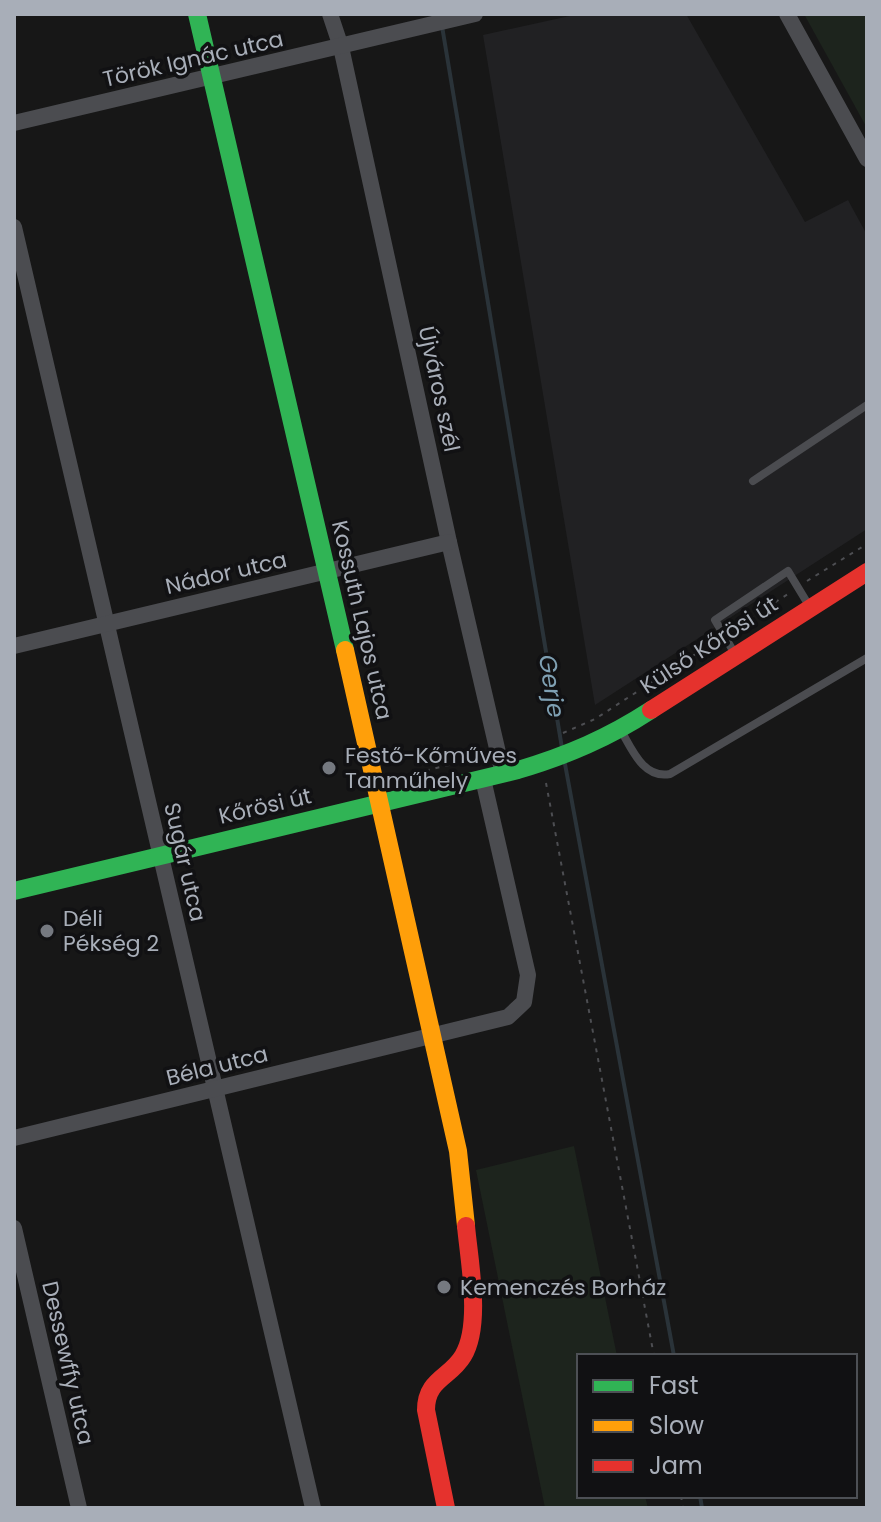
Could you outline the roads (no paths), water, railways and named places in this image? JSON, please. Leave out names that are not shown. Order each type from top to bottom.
[{"type":"street","name":"Kossuth Lajos utca","points":[[197,14],[381,803],[458,1151],[473,1315],[464,1355],[433,1384],[426,1401],[446,1508]]},
{"type":"street","name":"Újváros szél","points":[[330,14],[341,47],[503,774]]},
{"type":"street","name":"Török Ignác utca","points":[[14,123],[475,14]]},
{"type":"street","points":[[787,14],[867,159]]},
{"type":"street","name":"Sugár utca","points":[[14,227],[313,1508]]},
{"type":"street","name":"Nádor utca","points":[[14,646],[449,542]]},
{"type":"street","name":"Külső Kőrösi út","points":[[574,753],[620,730],[867,572]]},
{"type":"street","name":"Kőrösi út","points":[[14,891],[483,779],[574,753]]},
{"type":"street","points":[[431,1036],[508,1017],[524,1002],[528,975],[483,779]]},
{"type":"street","name":"Béla utca","points":[[14,1138],[431,1036]]},
{"type":"street","name":"Dessewffy utca","points":[[14,1228],[79,1508]]},
{"type":"lane","points":[[753,481],[867,405]]},
{"type":"lane","points":[[736,656],[715,620],[788,571],[811,608]]},
{"type":"lane","points":[[620,730],[638,760],[649,770],[670,774],[867,658]]},
{"type":"waterway","name":"Gerje","points":[[442,26],[562,748]]},
{"type":"waterway","name":"Gerje","points":[[565,764],[674,1354]]},
{"type":"waterway","name":"Gerje","points":[[700,1498],[702,1508]]},
{"type":"place","name":"Festő-Kőműves Tanműhely","points":[[329,768]]},
{"type":"place","name":"Déli Pékség 2","points":[[47,931]]},
{"type":"place","name":"Kemenczés Borház","points":[[444,1287]]}]
